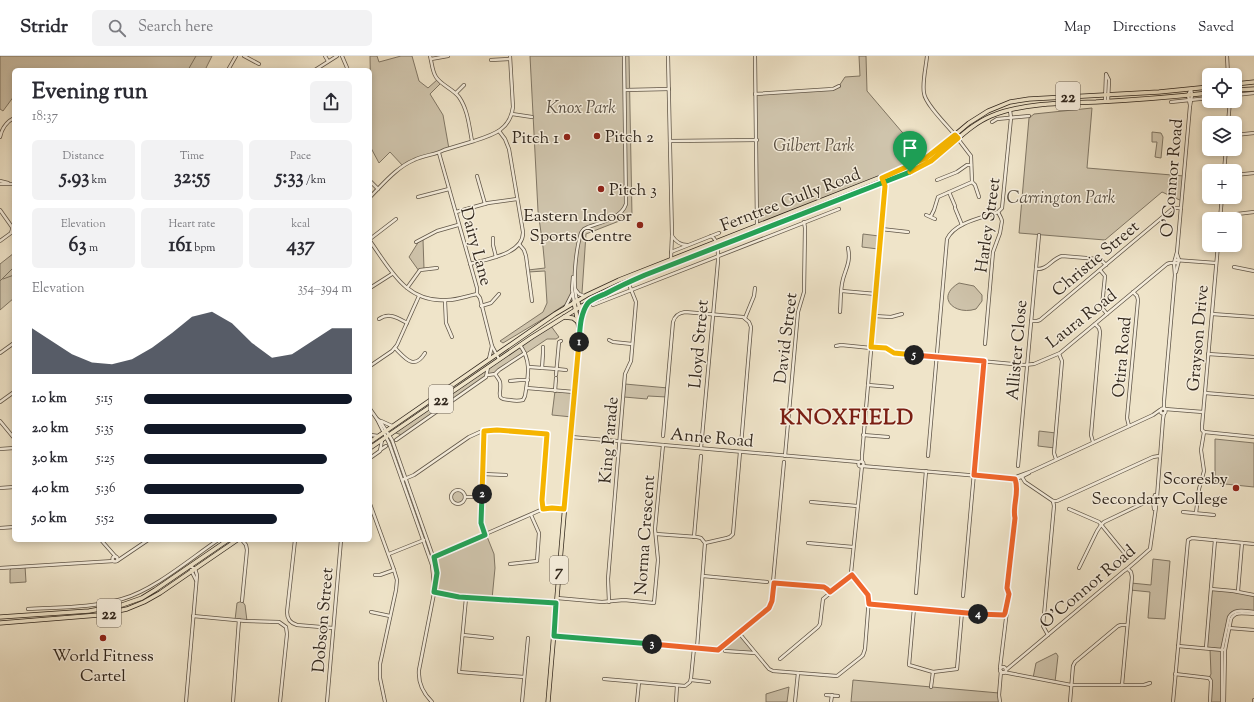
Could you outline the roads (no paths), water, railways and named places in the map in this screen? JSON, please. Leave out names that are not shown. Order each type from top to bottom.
[{"type":"main road","points":[[1242,83],[1254,82]]},
{"type":"main road","name":"Ferntree Gully Road","points":[[372,447],[488,366],[576,309],[628,282],[717,246],[884,183],[925,164],[940,154],[980,115],[992,108],[1010,102],[1029,99],[1202,88]]},
{"type":"main road","points":[[1242,89],[1254,88]]},
{"type":"main road","name":"Ferntree Gully Road","points":[[372,440],[584,296],[619,280],[882,178],[926,158],[985,118],[1010,110],[1044,105],[1202,94]]},
{"type":"main road","points":[[1010,102],[1010,110]]},
{"type":"main road","points":[[835,196],[837,200]]},
{"type":"main road","name":"7","points":[[548,702],[581,317],[580,307],[576,301]]},
{"type":"main road","name":"7","points":[[576,301],[580,331]]},
{"type":"main road","points":[[581,317],[589,302]]},
{"type":"main road","points":[[564,317],[573,318],[578,322]]},
{"type":"main road","name":"22","points":[[0,616],[89,611],[122,605],[142,598],[225,542]]},
{"type":"main road","name":"22","points":[[0,622],[99,615],[127,609],[155,596],[234,542]]},
{"type":"main road","points":[[49,614],[49,619]]},
{"type":"street","points":[[229,68],[236,56]]},
{"type":"street","points":[[244,56],[259,64]]},
{"type":"street","points":[[325,56],[328,61]]},
{"type":"street","points":[[317,68],[337,56]]},
{"type":"street","points":[[342,56],[347,68]]},
{"type":"street","points":[[448,56],[430,57],[436,77],[439,81],[456,93],[463,104],[472,141]]},
{"type":"street","points":[[565,308],[572,294],[572,283],[582,231],[588,227],[617,216],[624,210],[626,204],[624,56]]},
{"type":"street","points":[[668,56],[672,235],[671,260],[673,264]]},
{"type":"street","points":[[755,56],[757,226],[759,231]]},
{"type":"street","points":[[927,56],[923,89],[924,97],[972,157],[972,182],[975,185],[978,196]]},
{"type":"street","points":[[1227,56],[1227,68]]},
{"type":"street","points":[[372,195],[398,169],[407,163],[492,135],[506,124],[512,114],[513,103],[510,57],[491,60]]},
{"type":"street","points":[[1106,101],[1107,95],[1109,80],[1106,74],[1107,95]]},
{"type":"street","points":[[456,93],[464,85]]},
{"type":"street","points":[[755,94],[833,89],[839,86]]},
{"type":"street","points":[[625,90],[668,89]]},
{"type":"street","name":"O'Connor Road","points":[[1003,670],[1010,666],[1128,569],[1151,548],[1154,511],[1156,507],[1154,501],[1157,497],[1156,492],[1159,456],[1191,89]]},
{"type":"street","points":[[1242,94],[1254,93]]},
{"type":"street","points":[[1170,102],[1202,99]]},
{"type":"street","name":"Harley Street","points":[[986,344],[993,252],[1000,233],[1002,220],[998,212],[1003,205],[1011,118],[1010,110]]},
{"type":"street","points":[[512,114],[532,116]]},
{"type":"street","points":[[992,122],[997,119],[1029,116]]},
{"type":"street","points":[[0,137],[1,128],[12,119]]},
{"type":"street","points":[[470,264],[510,251],[522,241],[523,234],[508,146],[504,137],[499,131]]},
{"type":"street","points":[[1242,134],[1254,133]]},
{"type":"street","points":[[670,141],[756,140]]},
{"type":"street","name":"Dairy Lane","points":[[439,153],[492,346],[499,359]]},
{"type":"street","points":[[937,180],[958,172],[967,165],[971,164]]},
{"type":"street","points":[[1242,174],[1254,173]]},
{"type":"street","points":[[478,176],[485,204]]},
{"type":"street","points":[[739,633],[770,670],[837,676],[859,659],[864,651],[869,604],[868,595],[852,575],[853,547],[885,186],[882,178]]},
{"type":"street","points":[[0,182],[12,184]]},
{"type":"street","points":[[930,216],[934,210],[938,197],[972,182]]},
{"type":"street","points":[[372,183],[378,189]]},
{"type":"street","points":[[418,197],[449,189]]},
{"type":"street","points":[[949,192],[962,225]]},
{"type":"street","points":[[456,212],[485,204],[517,199]]},
{"type":"street","name":"Ferntree Gully Road","points":[[593,305],[839,208]]},
{"type":"street","name":"Christie Street","points":[[1031,321],[1040,320],[1173,209],[1181,209]]},
{"type":"street","points":[[0,210],[12,227]]},
{"type":"street","points":[[928,456],[947,241],[949,235],[962,225],[998,212]]},
{"type":"street","points":[[1242,214],[1254,212]]},
{"type":"street","points":[[926,215],[935,219]]},
{"type":"street","points":[[372,238],[396,218]]},
{"type":"street","name":"David Street","points":[[785,456],[798,312],[804,292],[804,222]]},
{"type":"street","points":[[416,242],[437,231],[458,225]]},
{"type":"street","points":[[881,229],[908,232]]},
{"type":"street","points":[[0,241],[12,232]]},
{"type":"street","name":"Ferntree Gully Road","points":[[671,252],[719,233]]},
{"type":"street","points":[[672,235],[674,240],[679,244],[689,245]]},
{"type":"street","name":"Allister Close","points":[[1018,466],[1039,235]]},
{"type":"street","name":"Ferntree Gully Road","points":[[711,236],[714,237],[716,242]]},
{"type":"street","points":[[493,238],[492,244],[496,256]]},
{"type":"street","name":"Lloyd Street","points":[[701,448],[718,256],[716,242]]},
{"type":"street","points":[[372,243],[392,274],[407,288],[419,296],[445,301],[477,294]]},
{"type":"street","points":[[519,244],[524,250],[526,256],[532,301]]},
{"type":"street","points":[[840,312],[843,278],[848,265],[848,248]]},
{"type":"street","name":"Grayson Drive","points":[[1196,513],[1198,490],[1204,471],[1201,450],[1204,432],[1202,428],[1217,252]]},
{"type":"street","points":[[1036,269],[1044,268],[1062,256],[1100,259],[1106,265]]},
{"type":"street","points":[[1176,261],[1216,263]]},
{"type":"street","name":"Laura Road","points":[[836,346],[886,348],[894,353],[1027,365],[1034,364],[1059,354],[1167,264],[1176,261]]},
{"type":"street","points":[[1234,267],[1254,271]]},
{"type":"street","points":[[407,288],[420,270],[437,268]]},
{"type":"street","points":[[1100,270],[1105,277],[1102,306],[1103,310],[1107,314]]},
{"type":"street","points":[[372,287],[392,274]]},
{"type":"street","points":[[574,274],[576,301]]},
{"type":"street","name":"King Parade","points":[[609,602],[608,579],[626,372],[630,363],[636,302],[628,282]]},
{"type":"street","points":[[745,318],[754,296],[755,288]]},
{"type":"street","points":[[575,289],[579,294],[584,296]]},
{"type":"street","points":[[842,291],[876,294]]},
{"type":"street","name":"Otira Road","points":[[1129,426],[1127,420],[1138,300],[1133,292]]},
{"type":"street","points":[[481,306],[491,303],[499,294]]},
{"type":"street","points":[[572,294],[576,301]]},
{"type":"street","points":[[372,364],[394,348],[400,340],[419,296]]},
{"type":"street","points":[[445,301],[446,323],[452,336]]},
{"type":"street","points":[[663,436],[674,319],[678,315],[685,312],[713,314],[745,318],[751,327],[741,445]]},
{"type":"street","points":[[874,316],[892,317],[902,314]]},
{"type":"street","points":[[1212,314],[1254,318]]},
{"type":"street","points":[[379,319],[385,315],[390,315],[407,323]]},
{"type":"street","points":[[1093,442],[1091,435],[1100,332],[1100,329],[1095,324]]},
{"type":"street","points":[[609,340],[613,342],[632,344]]},
{"type":"street","points":[[555,391],[559,342],[561,341]]},
{"type":"street","points":[[0,353],[12,344]]},
{"type":"street","points":[[495,374],[499,381],[499,395],[502,399],[518,401],[525,397],[529,367],[525,353],[520,345]]},
{"type":"street","name":"Dairy Lane","points":[[489,360],[492,346]]},
{"type":"street","points":[[542,368],[544,353],[543,347]]},
{"type":"street","points":[[394,348],[411,363],[416,362],[425,353]]},
{"type":"street","points":[[396,440],[486,378],[488,375],[495,374],[525,353]]},
{"type":"street","points":[[1056,459],[1054,451],[1062,362],[1059,354]]},
{"type":"street","points":[[1208,354],[1254,357]]},
{"type":"street","points":[[963,596],[984,361]]},
{"type":"street","points":[[488,366],[488,375]]},
{"type":"street","points":[[529,367],[566,370]]},
{"type":"street","points":[[510,381],[528,380]]},
{"type":"street","points":[[868,385],[892,387]]},
{"type":"street","points":[[527,388],[574,392]]},
{"type":"street","points":[[0,402],[12,393]]},
{"type":"street","points":[[1205,393],[1254,397]]},
{"type":"street","name":"Anne Road","points":[[570,437],[851,462],[870,466],[1017,479],[1056,459],[1163,411],[1173,410],[1203,412]]},
{"type":"street","points":[[372,411],[385,431],[390,435],[394,444],[434,557],[437,573],[434,587]]},
{"type":"street","points":[[379,420],[392,426]]},
{"type":"street","points":[[0,421],[12,436]]},
{"type":"street","points":[[402,480],[414,475],[469,437],[484,431],[497,430],[547,434],[542,500],[543,509]]},
{"type":"street","points":[[484,431],[481,523],[485,535]]},
{"type":"street","points":[[1204,432],[1254,437]]},
{"type":"street","points":[[372,435],[378,436]]},
{"type":"street","points":[[390,435],[402,435]]},
{"type":"street","points":[[390,435],[390,446],[434,572],[434,592],[418,670],[420,684],[431,702]]},
{"type":"street","points":[[863,435],[888,437]]},
{"type":"street","points":[[380,451],[382,440]]},
{"type":"street","points":[[390,446],[394,444]]},
{"type":"street","name":"Norma Crescent","points":[[434,592],[466,598],[609,602],[626,600],[654,603],[658,560],[656,534],[663,445]]},
{"type":"street","points":[[372,457],[386,446]]},
{"type":"street","points":[[0,449],[12,448]]},
{"type":"street","points":[[705,543],[728,538],[733,534],[740,452]]},
{"type":"street","points":[[694,537],[701,456]]},
{"type":"street","points":[[1022,476],[1024,480],[1053,501],[1057,501],[1154,456],[1159,456]]},
{"type":"street","points":[[554,636],[718,650],[770,606],[772,601],[784,462]]},
{"type":"street","points":[[916,593],[926,471]]},
{"type":"street","points":[[483,474],[506,476]]},
{"type":"street","points":[[1022,476],[1028,483]]},
{"type":"street","points":[[1000,702],[999,695],[1003,670],[1002,660],[1006,619],[1004,616],[1009,594],[1007,588],[1015,518],[1014,514],[1017,479],[1024,480]]},
{"type":"street","points":[[0,488],[12,487]]},
{"type":"street","points":[[458,490],[462,491],[465,497],[463,502],[459,504],[454,503],[450,497],[452,492],[458,490]]},
{"type":"street","points":[[465,497],[482,497]]},
{"type":"street","points":[[1048,634],[1043,626],[1054,506],[1053,501]]},
{"type":"street","points":[[1079,568],[1097,531],[1104,522],[1148,501],[1154,501]]},
{"type":"street","points":[[811,502],[857,506]]},
{"type":"street","points":[[372,507],[389,554],[396,577],[397,586],[380,666],[385,702]]},
{"type":"street","points":[[430,559],[543,509],[564,509]]},
{"type":"street","points":[[1069,509],[1098,522],[1126,555]]},
{"type":"street","points":[[1183,512],[1214,515]]},
{"type":"street","points":[[510,564],[537,561],[539,534],[531,515]]},
{"type":"street","points":[[0,528],[12,527]]},
{"type":"street","points":[[604,679],[677,686],[685,686],[691,680],[703,576],[705,543],[694,529]]},
{"type":"street","points":[[656,534],[700,538]]},
{"type":"street","points":[[1173,702],[1188,540],[1192,538],[1254,544]]},
{"type":"street","points":[[389,554],[427,539]]},
{"type":"street","points":[[1206,648],[1215,540]]},
{"type":"street","points":[[103,542],[115,559]]},
{"type":"street","points":[[0,568],[106,561],[124,557],[145,542]]},
{"type":"street","points":[[28,609],[82,606],[108,603],[122,599],[141,591],[215,542]]},
{"type":"street","points":[[242,601],[247,552],[246,545],[244,542]]},
{"type":"street","points":[[295,542],[287,612],[288,619],[297,625],[333,628]]},
{"type":"street","name":"Dobson Street","points":[[327,702],[341,542]]},
{"type":"street","points":[[808,543],[853,547]]},
{"type":"street","points":[[1238,592],[1242,543]]},
{"type":"street","points":[[193,558],[191,572],[196,580]]},
{"type":"street","points":[[186,702],[197,572],[192,565]]},
{"type":"street","points":[[1122,685],[1132,577],[1128,569]]},
{"type":"street","points":[[375,575],[394,570]]},
{"type":"street","points":[[173,571],[181,572]]},
{"type":"street","points":[[780,659],[818,627],[820,622],[822,601],[830,592],[852,575]]},
{"type":"street","points":[[703,576],[767,582]]},
{"type":"street","points":[[774,583],[824,587],[830,592]]},
{"type":"street","points":[[1211,589],[1254,595]]},
{"type":"street","points":[[466,598],[459,672],[524,677]]},
{"type":"street","points":[[104,609],[108,603]]},
{"type":"street","points":[[869,604],[1004,616]]},
{"type":"street","points":[[82,606],[89,611]]},
{"type":"street","points":[[914,608],[909,665],[933,672],[957,669],[962,612]]},
{"type":"street","points":[[31,615],[35,609]]},
{"type":"street","points":[[1223,702],[1224,650],[1228,619],[1230,614],[1234,611],[1254,613]]},
{"type":"street","points":[[372,612],[390,616]]},
{"type":"street","points":[[1224,650],[1232,617],[1239,613],[1254,613]]},
{"type":"street","points":[[193,616],[279,622],[286,627],[287,634],[280,702]]},
{"type":"street","points":[[233,702],[239,620]]},
{"type":"street","points":[[1070,702],[1073,666],[1075,662],[1118,626],[1122,624],[1127,625]]},
{"type":"street","points":[[1229,628],[1254,630]]},
{"type":"street","points":[[463,635],[492,638]]},
{"type":"street","points":[[522,702],[528,638]]},
{"type":"street","points":[[1178,646],[1224,650]]},
{"type":"street","points":[[725,651],[755,653]]},
{"type":"street","points":[[1010,666],[1010,670],[1014,674]]},
{"type":"street","points":[[1003,670],[1014,674],[1072,685],[1150,684]]},
{"type":"street","points":[[931,687],[933,672]]},
{"type":"street","points":[[795,702],[798,673]]},
{"type":"street","points":[[1175,674],[1209,678],[1211,681],[1210,702]]},
{"type":"street","points":[[691,680],[709,682]]},
{"type":"street","points":[[637,702],[639,682]]},
{"type":"street","points":[[676,702],[677,686]]},
{"type":"street","points":[[826,695],[838,696]]},
{"type":"street","points":[[831,702],[832,695]]},
{"type":"waterway","points":[[189,68],[196,56]]},
{"type":"waterway","points":[[0,281],[12,269]]},
{"type":"waterway","points":[[3,279],[12,276]]},
{"type":"place","name":"Pitch 2","points":[[597,136]]},
{"type":"place","name":"Pitch 1","points":[[567,137]]},
{"type":"place","name":"Pitch 3","points":[[601,189]]},
{"type":"place","name":"Eastern Indoor Sports Centre","points":[[640,225]]},
{"type":"place","name":"Scoresby Secondary College","points":[[1236,488]]},
{"type":"place","name":"World Fitness Cartel","points":[[103,638]]},
{"type":"district","name":"KNOXFIELD","points":[[847,417]]},
{"type":"park label","name":"Knox Park","points":[[581,107]]},
{"type":"park label","name":"Gilbert Park","points":[[814,145]]},
{"type":"park label","name":"Carrington Park","points":[[1061,197]]}]
